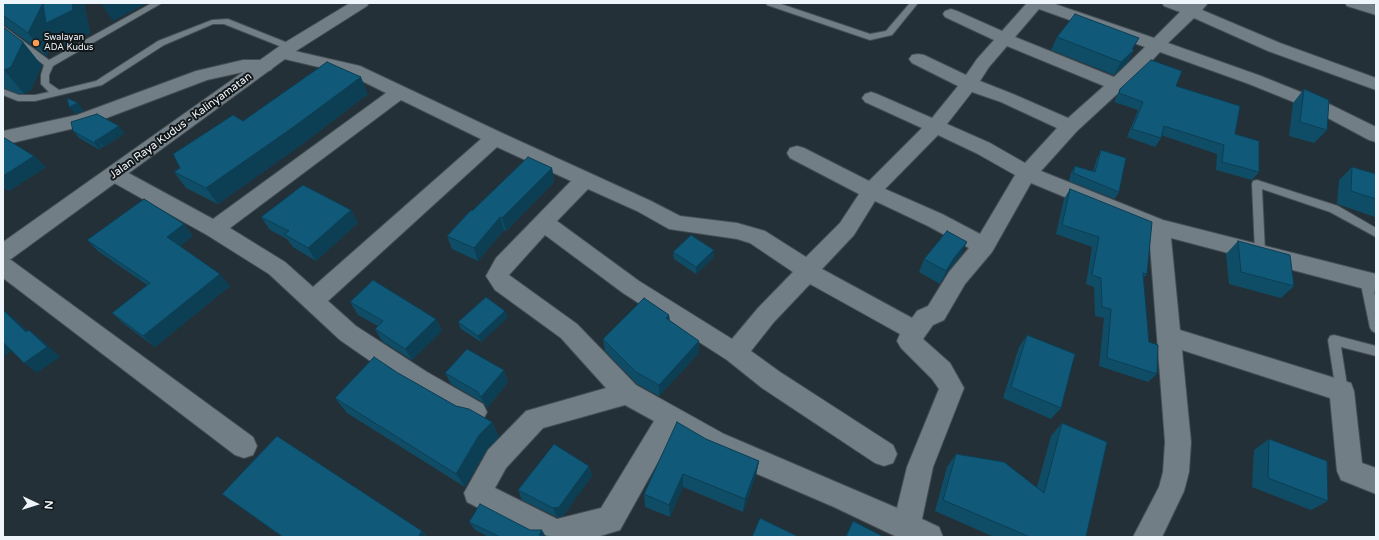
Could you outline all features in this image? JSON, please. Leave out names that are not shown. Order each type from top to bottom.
[{"type":"street","name":"Jalan Raya Kudus - Kalinyamatan","points":[[3,253],[286,50],[361,3]]},
{"type":"street","points":[[736,353],[766,315],[798,283],[806,270],[848,229],[871,191],[935,127],[983,64],[1036,3],[1255,80],[1316,105],[1376,134]]},
{"type":"street","points":[[1170,3],[1196,7],[1274,47],[1376,84]]},
{"type":"street","points":[[1353,3],[1376,10]]},
{"type":"street","points":[[585,179],[504,264],[497,276],[503,284],[569,330],[627,393],[716,443],[837,495],[917,532],[920,467],[952,388],[941,371],[909,341],[925,318],[936,313],[957,278],[984,246],[1027,173],[1070,126],[1135,68],[1196,7]]},
{"type":"street","points":[[951,14],[1005,39],[1116,84]]},
{"type":"street","points":[[286,50],[354,70],[495,138],[644,206],[676,224],[737,231],[757,238],[806,270],[915,331]]},
{"type":"street","points":[[918,59],[969,84],[1007,98],[1070,126]]},
{"type":"street","points":[[3,138],[81,121],[202,75],[243,66],[265,66]]},
{"type":"street","points":[[214,229],[399,92]]},
{"type":"street","points":[[871,98],[983,148],[1027,173],[1159,227],[1371,281]]},
{"type":"street","points":[[312,301],[495,138]]},
{"type":"street","points":[[797,153],[871,191],[935,220],[984,246]]},
{"type":"street","points":[[114,174],[214,229],[277,268],[295,283],[331,319],[361,342],[418,380],[474,412]]},
{"type":"street","points":[[543,222],[631,287],[736,353],[772,380],[884,454]]},
{"type":"street","points":[[1147,537],[1171,491],[1176,472],[1178,442],[1159,227]]},
{"type":"street","points":[[3,266],[244,446]]},
{"type":"street","points":[[1168,336],[1342,391],[1350,471],[1376,481]]},
{"type":"street","points":[[627,393],[535,419],[497,459],[477,493],[556,533],[610,520],[670,417]]},
{"type":"lane","points":[[57,93],[45,84],[45,75],[49,64],[158,3]]},
{"type":"lane","points":[[770,3],[870,37],[889,33],[914,3]]},
{"type":"lane","points":[[3,92],[18,98],[35,98],[99,83],[161,43],[212,22],[225,21],[286,50]]},
{"type":"lane","points":[[3,29],[49,64]]},
{"type":"lane","points":[[1260,252],[1257,184],[1334,209],[1376,233]]},
{"type":"lane","points":[[1371,281],[1376,328]]},
{"type":"lane","points":[[1342,391],[1334,340],[1376,351]]},
{"type":"building","points":[[3,3],[43,3],[28,33],[3,15]]},
{"type":"building","points":[[43,3],[72,3],[73,10],[46,23]]},
{"type":"building","points":[[1075,14],[1139,38],[1132,49],[1134,50],[1121,62],[1057,37]]},
{"type":"building","points":[[3,27],[23,42],[11,67],[4,70],[3,70]]},
{"type":"building","points":[[1151,60],[1182,71],[1176,86],[1240,106],[1235,134],[1259,141],[1259,172],[1222,162],[1224,145],[1164,126],[1161,138],[1132,129],[1143,102],[1119,93],[1120,89]]},
{"type":"building","points":[[327,62],[361,77],[292,128],[206,188],[174,172],[180,168],[173,154],[233,115],[243,121]]},
{"type":"building","points":[[1304,89],[1329,100],[1327,130],[1300,122]]},
{"type":"building","points":[[67,98],[78,103],[69,107]]},
{"type":"building","points":[[97,114],[119,126],[96,140],[94,143],[73,131],[71,122]]},
{"type":"building","points":[[3,137],[34,156],[3,176]]},
{"type":"building","points":[[1101,150],[1126,158],[1119,192],[1073,173],[1075,166],[1095,172]]},
{"type":"building","points":[[528,157],[552,168],[502,218],[500,217],[474,248],[447,236],[471,210],[472,211]]},
{"type":"building","points":[[1352,167],[1376,174],[1376,199],[1351,191]]},
{"type":"building","points":[[303,185],[351,210],[308,248],[284,234],[289,231],[261,217]]},
{"type":"building","points":[[1070,189],[1152,222],[1147,274],[1143,273],[1149,342],[1158,345],[1157,374],[1107,358],[1111,309],[1102,307],[1101,278],[1092,275],[1099,237],[1062,225]]},
{"type":"building","points":[[144,199],[184,224],[167,237],[220,274],[143,336],[112,313],[150,283],[87,240]]},
{"type":"building","points":[[947,231],[967,242],[946,271],[924,259]]},
{"type":"building","points":[[691,235],[714,250],[696,267],[673,252]]},
{"type":"building","points":[[1238,241],[1290,255],[1294,286],[1241,272]]},
{"type":"building","points":[[373,280],[436,319],[405,349],[375,329],[383,321],[350,302]]},
{"type":"building","points":[[486,297],[505,311],[478,336],[458,322]]},
{"type":"building","points":[[644,298],[669,315],[666,318],[699,341],[659,385],[636,372],[603,339]]},
{"type":"building","points":[[3,310],[26,332],[29,330],[47,347],[24,363],[3,342]]},
{"type":"building","points":[[1027,335],[1075,354],[1061,408],[1011,387]]},
{"type":"building","points":[[467,349],[504,370],[481,397],[478,392],[445,373]]},
{"type":"building","points":[[374,357],[398,373],[456,406],[469,409],[492,422],[479,435],[456,474],[335,398]]},
{"type":"building","points":[[677,422],[706,439],[759,461],[745,499],[683,474],[669,505],[644,494]]},
{"type":"building","points":[[1062,423],[1107,442],[1086,537],[1030,537],[943,500],[956,454],[1004,462],[1044,493]]},
{"type":"building","points":[[277,436],[422,531],[418,537],[283,537],[222,494]]},
{"type":"building","points":[[1269,439],[1327,461],[1328,501],[1268,478]]},
{"type":"building","points":[[554,444],[589,466],[559,507],[553,508],[518,490]]},
{"type":"building","points":[[480,504],[530,530],[542,530],[539,535],[552,537],[500,537],[469,522]]},
{"type":"building","points":[[760,518],[799,537],[752,537]]},
{"type":"building","points":[[853,521],[884,537],[846,537]]},
{"type":"place","name":"Swalayan ADA Kudus","points":[[36,43]]}]
